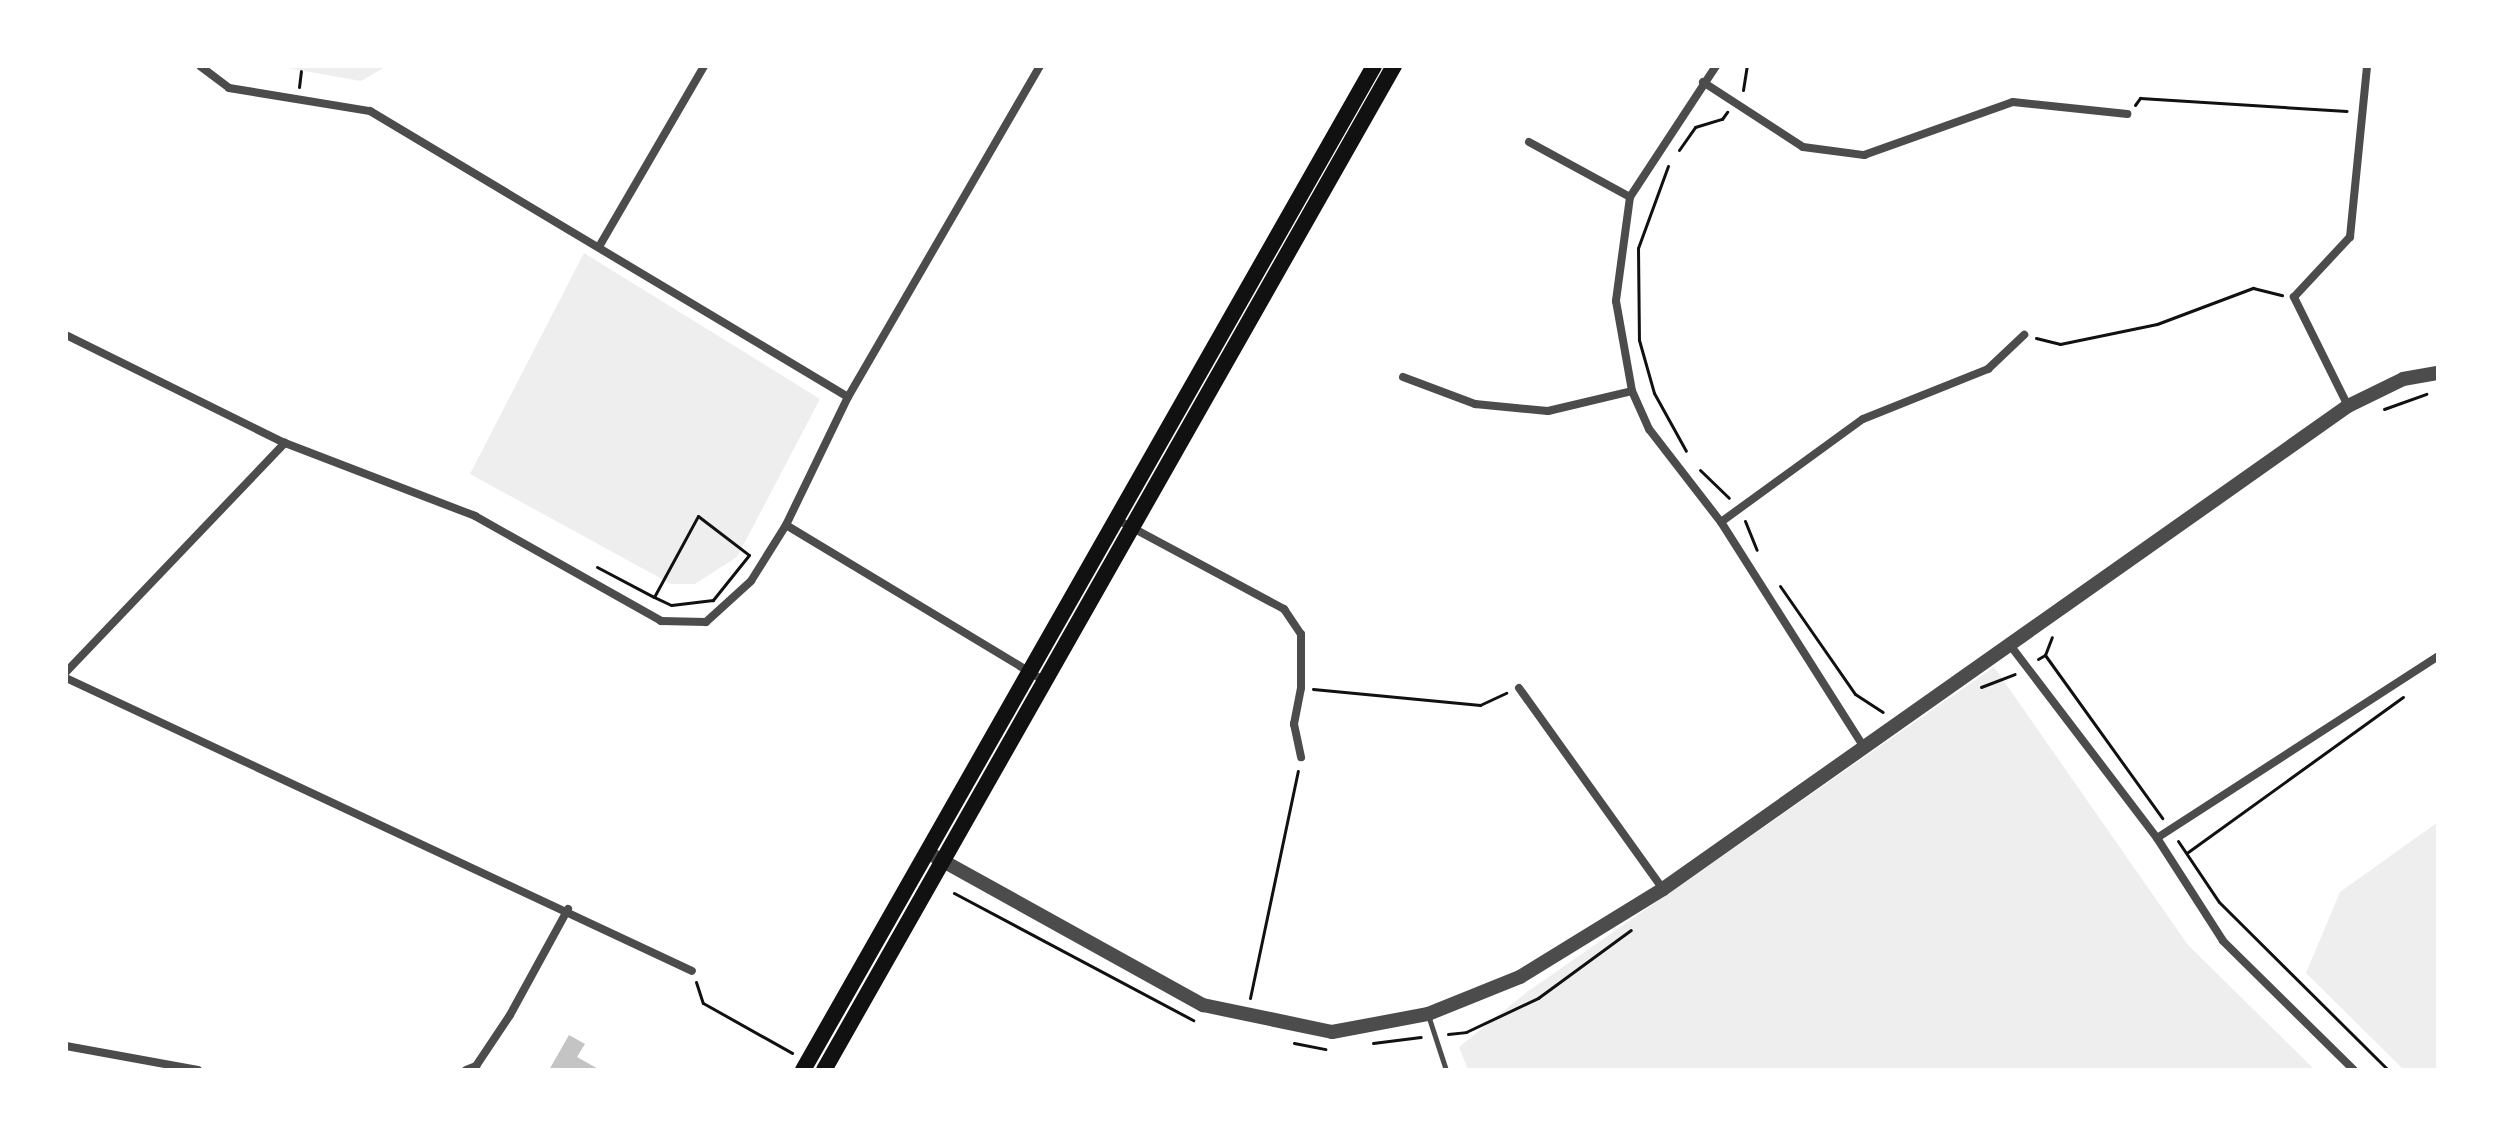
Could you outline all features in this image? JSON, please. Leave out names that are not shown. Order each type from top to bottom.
[{"type":"main road","points":[[801,1063],[1043,680],[1124,523],[1374,66]]},
{"type":"main road","points":[[824,1070],[1029,670],[1124,523],[1394,66]]},
{"type":"street","points":[[200,66],[229,88],[370,111],[600,245],[848,397]]},
{"type":"street","points":[[600,245],[704,66]]},
{"type":"street","points":[[66,335],[285,443],[475,516],[661,621],[706,622],[751,581],[786,525],[848,397],[1040,66]]},
{"type":"street","points":[[1716,66],[1630,197],[1616,301],[1632,391],[1649,429],[1721,522],[1864,747]]},
{"type":"street","points":[[2348,406],[2294,297],[2350,237],[2367,66]]},
{"type":"street","points":[[1703,82],[1803,147],[1864,155],[2013,102],[2127,114]]},
{"type":"street","points":[[1529,142],[1630,197]]},
{"type":"street","points":[[1721,522],[1863,419],[1988,369],[2024,335]]},
{"type":"street","points":[[934,856],[1203,1005],[1246,1018],[1332,1032],[1428,1014],[1520,977],[1663,889],[2348,406],[2403,379],[2438,373]]},
{"type":"street","points":[[1403,377],[1475,404],[1548,411],[1632,391]]},
{"type":"street","points":[[285,443],[66,675],[568,909],[692,971]]},
{"type":"street","points":[[1124,523],[1284,609],[1301,634],[1301,688],[1294,724],[1301,757]]},
{"type":"street","points":[[786,525],[1043,680]]},
{"type":"street","points":[[2010,645],[2157,838],[2223,941],[2354,1070]]},
{"type":"street","points":[[2157,838],[2438,656]]},
{"type":"street","points":[[1519,688],[1663,889]]},
{"type":"street","points":[[466,1070],[476,1066],[510,1015],[568,909]]},
{"type":"street","points":[[66,1046],[198,1070]]},
{"type":"lane","points":[[1428,1014],[1446,1070]]},
{"type":"path","points":[[1747,66],[1744,88],[1722,119],[1695,127],[1668,166],[1638,248],[1639,340],[1654,393],[1690,460],[1737,510],[1755,535],[1758,554]]},
{"type":"path","points":[[2127,114],[2140,98],[2363,112]]},
{"type":"path","points":[[2024,335],[2060,344],[2074,342],[2157,324],[2253,288],[2294,297]]},
{"type":"path","points":[[2371,413],[2438,390]]},
{"type":"path","points":[[698,516],[749,555],[713,600],[671,605],[654,597],[698,516]]},
{"type":"path","points":[[1775,579],[1855,694],[1883,712],[1892,727]]},
{"type":"path","points":[[1976,688],[2027,667],[2045,655],[2050,638],[2063,628]]},
{"type":"path","points":[[2045,655],[2219,902],[2388,1070]]},
{"type":"path","points":[[1301,688],[1480,705],[1519,688]]},
{"type":"path","points":[[2187,853],[2412,690]]},
{"type":"path","points":[[1246,1018],[1301,757]]},
{"type":"path","points":[[954,893],[1203,1022]]},
{"type":"path","points":[[1364,1044],[1466,1032],[1538,998],[1641,923]]},
{"type":"path","points":[[692,971],[703,1003],[801,1063]]},
{"type":"path","points":[[1288,1042],[1336,1048]]},
{"type":"shaded area","points":[[276,66],[387,66],[361,81]]},
{"type":"shaded area","points":[[584,253],[820,399],[737,557],[695,584],[671,584],[470,474]]},
{"type":"shaded area","points":[[1994,667],[2188,945],[2315,1070],[1468,1070],[1459,1047],[1527,992]]},
{"type":"shaded area","points":[[2438,822],[2438,1070],[2404,1070],[2306,973],[2340,892]]},
{"type":"building","points":[[569,1035],[585,1044],[577,1057],[600,1070],[549,1070]]}]
